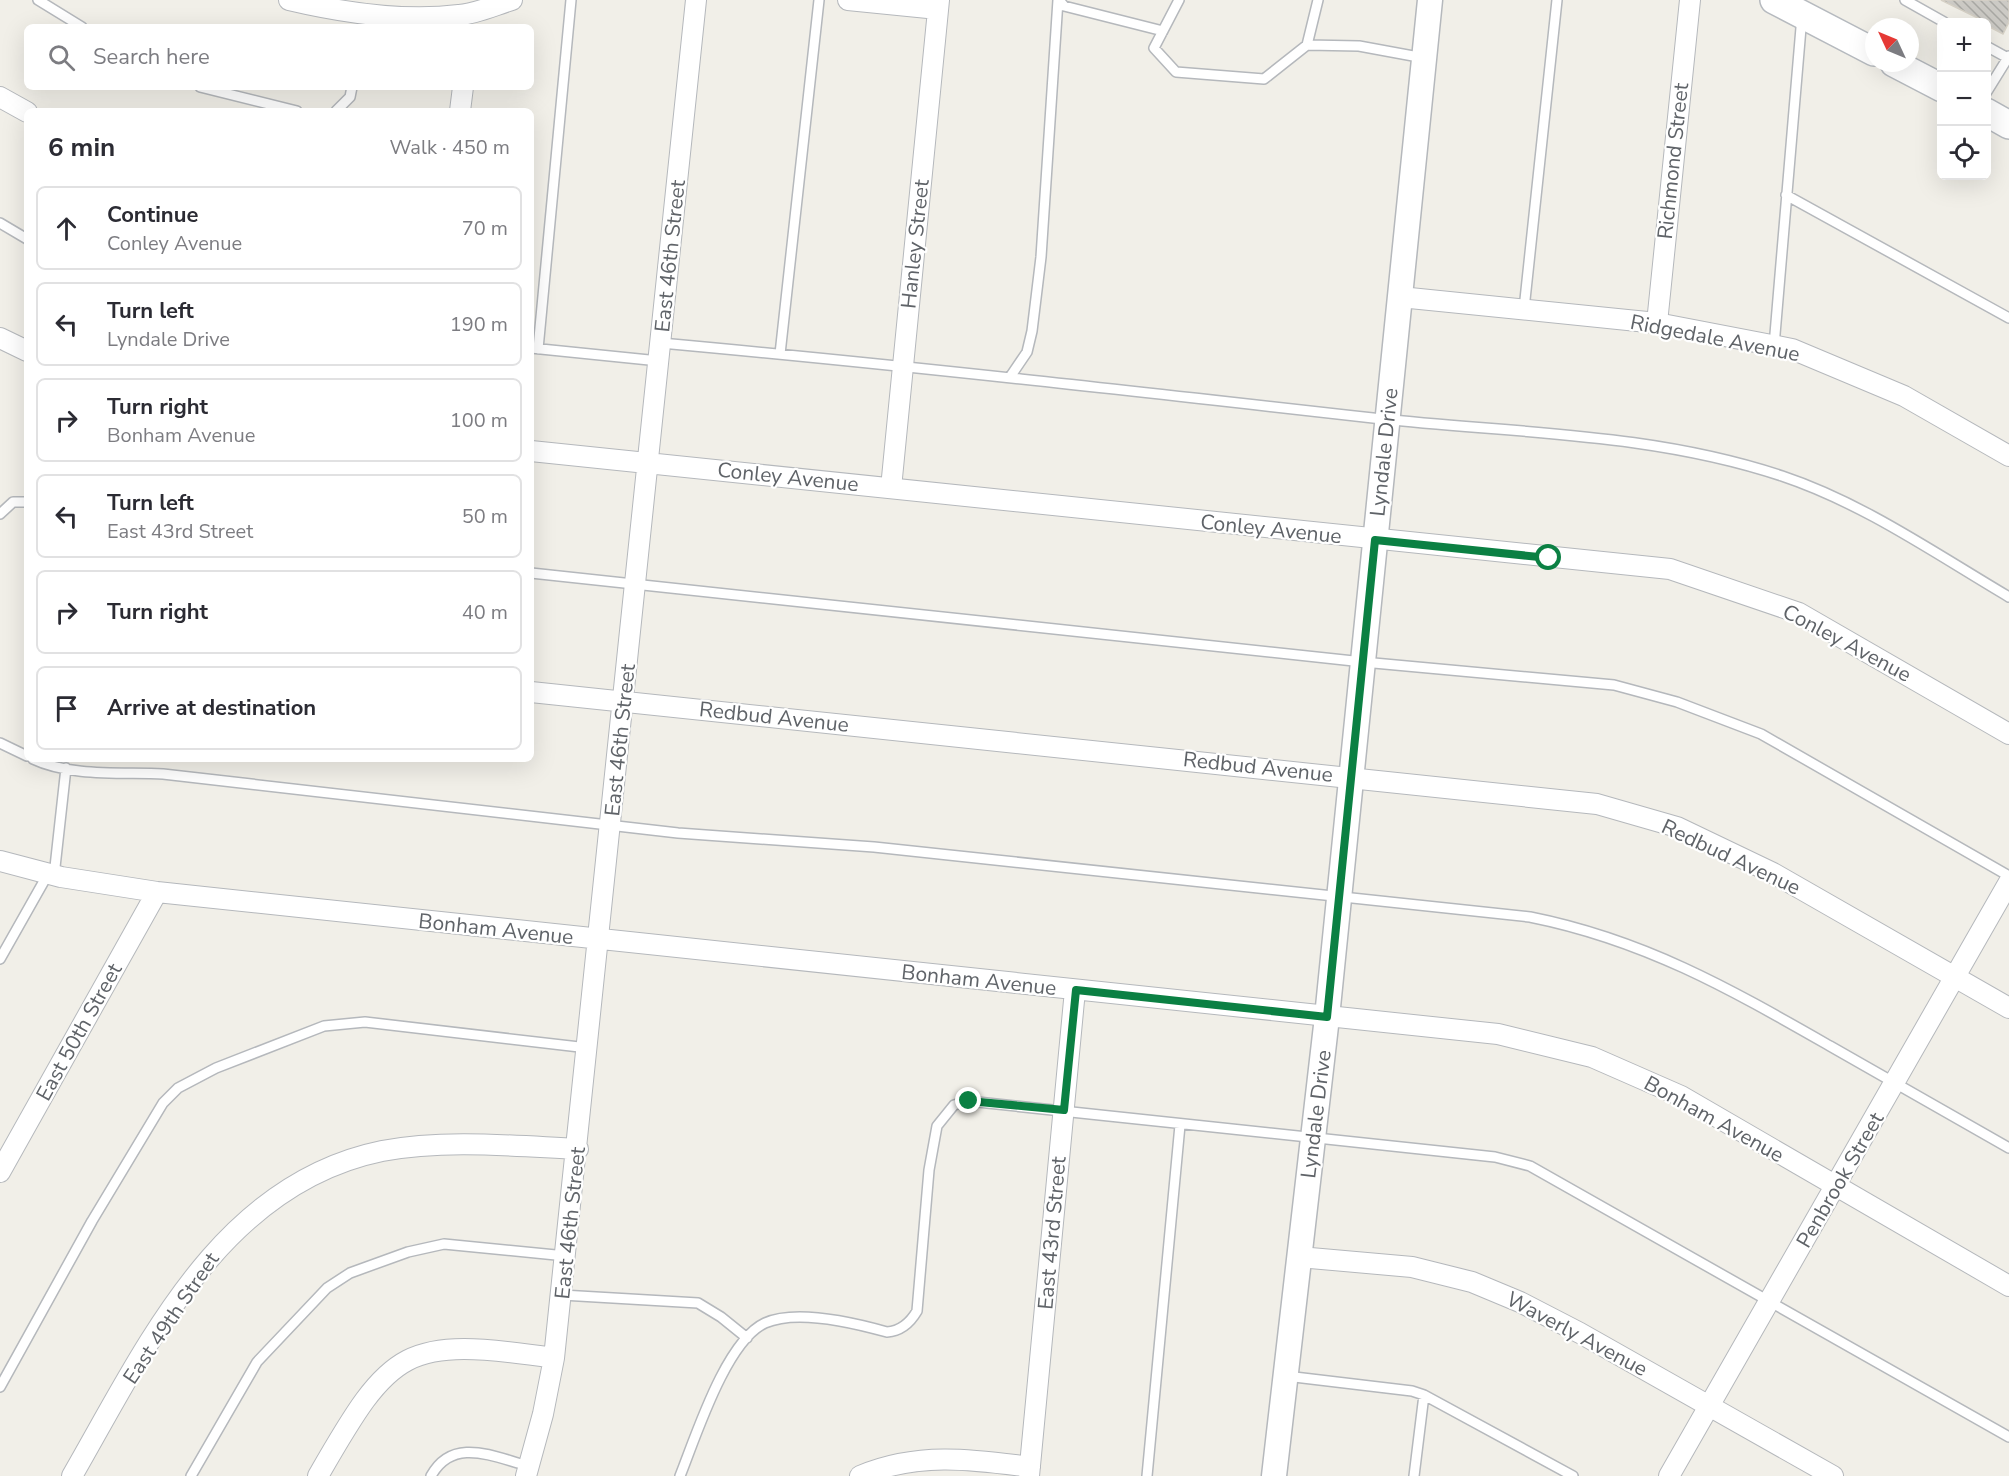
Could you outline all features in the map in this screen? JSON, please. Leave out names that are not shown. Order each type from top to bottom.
[{"type":"main road","points":[[1774,0],[1865,47]]},
{"type":"main road","points":[[1911,72],[1937,86]]},
{"type":"main road","points":[[1991,115],[2009,125]]},
{"type":"street","points":[[290,0],[341,12],[359,20],[461,21],[512,0]]},
{"type":"street","name":"East 46th Street","points":[[527,1471],[554,1358],[562,1295],[696,0]]},
{"type":"street","points":[[848,0],[938,5]]},
{"type":"street","name":"Lyndale Drive","points":[[1274,1476],[1327,1017],[1430,0]]},
{"type":"street","name":"Richmond Street","points":[[1657,323],[1690,0]]},
{"type":"street","name":"Hanley Street","points":[[891,488],[938,5]]},
{"type":"street","points":[[460,108],[463,90]]},
{"type":"street","points":[[0,97],[24,110]]},
{"type":"street","name":"Ridgedale Avenue","points":[[1400,297],[1657,323],[1792,349],[1904,396],[2009,456]]},
{"type":"street","points":[[0,338],[24,350]]},
{"type":"street","name":"Conley Avenue","points":[[534,451],[1670,569],[1799,613],[2009,734]]},
{"type":"street","name":"Redbud Avenue","points":[[534,692],[1351,776],[1597,804],[1677,827],[1773,873],[2009,1008]]},
{"type":"street","name":"Bonham Avenue","points":[[0,861],[51,875],[158,892],[1498,1034],[1592,1057],[1681,1096],[2009,1286]]},
{"type":"street","name":"Penbrook Street","points":[[1669,1476],[2009,882]]},
{"type":"street","name":"East 50th Street","points":[[0,1172],[158,892]]},
{"type":"street","name":"East 43rd Street","points":[[1030,1472],[1076,990]]},
{"type":"street","name":"East 49th Street","points":[[72,1476],[143,1355],[189,1283],[232,1232],[285,1189],[314,1173],[347,1160],[384,1151],[431,1146],[484,1145],[578,1149]]},
{"type":"street","name":"Waverly Avenue","points":[[1299,1257],[1412,1268],[1472,1282],[1520,1302],[1580,1333],[1833,1476]]},
{"type":"street","points":[[318,1476],[369,1392],[401,1362],[420,1354],[444,1349],[495,1350],[554,1358]]},
{"type":"street","points":[[860,1476],[881,1467],[930,1458],[1030,1472]]},
{"type":"lane","points":[[38,0],[77,24]]},
{"type":"lane","points":[[571,0],[534,348],[780,354],[903,365],[1387,419],[1676,448],[1783,476],[1837,499],[2009,597]]},
{"type":"lane","points":[[780,354],[819,0]]},
{"type":"lane","points":[[1058,0],[1064,6],[1163,31]]},
{"type":"lane","points":[[1010,377],[1027,352],[1032,331],[1041,256],[1058,0]]},
{"type":"lane","points":[[1179,0],[1154,48],[1176,72],[1264,80],[1307,45],[1318,0]]},
{"type":"lane","points":[[1524,309],[1557,0]]},
{"type":"lane","points":[[1905,0],[1937,18]]},
{"type":"lane","points":[[1774,346],[1802,15]]},
{"type":"lane","points":[[1307,45],[1359,46],[1424,58]]},
{"type":"lane","points":[[1991,48],[2008,57],[1991,85]]},
{"type":"lane","points":[[212,90],[285,108]]},
{"type":"lane","points":[[339,108],[350,97],[351,90]]},
{"type":"lane","points":[[1786,195],[2009,318]]},
{"type":"lane","points":[[0,223],[24,236]]},
{"type":"lane","points":[[0,514],[13,502],[24,502]]},
{"type":"lane","points":[[534,573],[1363,662],[1614,685],[1677,702],[1761,734],[2009,876]]},
{"type":"lane","points":[[0,743],[24,755]]},
{"type":"lane","points":[[44,762],[66,768],[163,774],[678,833],[874,847],[1530,917],[1606,936],[1660,955],[1751,1001],[2009,1148]]},
{"type":"lane","points":[[0,959],[51,875],[66,768]]},
{"type":"lane","points":[[0,1387],[98,1211],[163,1103],[178,1088],[216,1068],[324,1026],[365,1022],[588,1048]]},
{"type":"lane","points":[[680,1476],[717,1384],[736,1350],[764,1323],[784,1317],[806,1317],[887,1332],[896,1331],[909,1323],[917,1311],[933,1143],[942,1118],[954,1105],[969,1101],[1495,1157],[1530,1166],[2009,1437]]},
{"type":"lane","points":[[1147,1476],[1180,1125]]},
{"type":"lane","points":[[191,1476],[257,1362],[327,1288],[350,1273],[408,1252],[444,1244],[566,1256]]},
{"type":"lane","points":[[562,1295],[698,1303],[721,1317],[747,1338]]},
{"type":"lane","points":[[1286,1376],[1412,1390],[1573,1476]]},
{"type":"lane","points":[[1414,1476],[1424,1395]]},
{"type":"lane","points":[[431,1476],[442,1458],[456,1452],[475,1453],[527,1471]]},
{"type":"building","points":[[1941,0],[2009,0],[2009,22],[2003,34],[1991,28],[1991,18],[1978,18]]},
{"type":"route","points":[[969,1101],[1064,1110],[1076,990],[1327,1017],[1375,540],[1549,558]]}]
